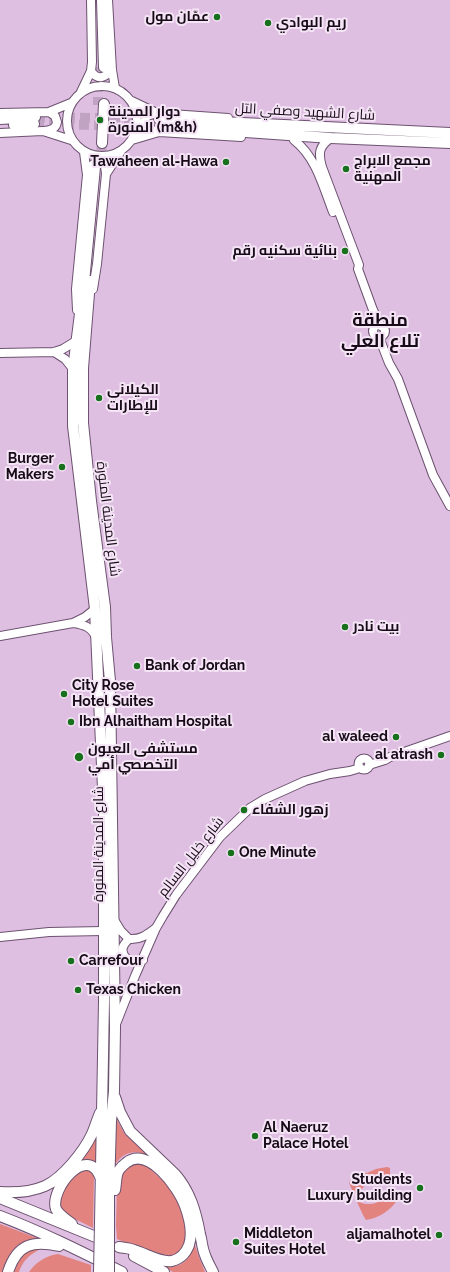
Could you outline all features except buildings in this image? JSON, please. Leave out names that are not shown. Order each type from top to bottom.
[{"type":"main road","points":[[97,0],[101,69]]},
{"type":"main road","points":[[101,69],[102,0]]},
{"type":"main road","points":[[99,142],[101,104]]},
{"type":"main road","points":[[0,119],[35,120],[0,126]]},
{"type":"main road","name":"شارع الشهيد وصفي التل","points":[[159,122],[450,143]]},
{"type":"main road","name":"شارع الشهيد وصفي التل","points":[[329,134],[450,133]]},
{"type":"main road","name":"شارع المدينة المنورة","points":[[97,171],[84,282],[83,423],[91,501],[106,607],[106,637],[110,681],[115,1028],[114,1091],[111,1121],[107,1220]]},
{"type":"main road","name":"شارع المدينة المنورة","points":[[83,324],[76,341],[72,369],[73,426],[95,610],[104,811],[102,1180],[107,1220]]},
{"type":"main road","points":[[114,1091],[120,1112],[130,1131],[175,1174],[188,1192],[197,1218],[205,1255],[213,1272]]},
{"type":"main road","points":[[0,1192],[21,1192],[34,1190],[46,1186],[54,1180],[76,1158],[88,1141],[103,1106]]},
{"type":"main road","points":[[99,1272],[107,1220],[113,1205],[117,1174],[125,1164],[132,1159],[142,1158],[148,1160],[167,1177],[179,1194],[188,1215],[190,1241],[185,1252],[176,1259],[166,1261],[132,1249],[119,1247]]},
{"type":"main road","points":[[80,1230],[56,1209],[55,1200],[57,1192],[70,1174],[75,1169],[84,1165],[89,1164],[93,1166],[102,1180]]},
{"type":"main road","points":[[0,1198],[119,1247],[164,1272]]},
{"type":"main road","points":[[0,1216],[17,1222],[122,1272]]},
{"type":"main road","points":[[107,1220],[109,1272]]},
{"type":"main road","points":[[8,1272],[11,1264],[21,1251],[36,1243],[75,1249]]},
{"type":"street","points":[[91,0],[92,48],[101,69],[115,88],[159,122],[294,140],[329,134]]},
{"type":"street","points":[[108,0],[101,69],[72,103],[68,110],[66,125],[71,140],[84,152],[102,156],[112,155],[121,151],[132,140],[159,122]]},
{"type":"street","points":[[81,92],[98,86],[115,88]]},
{"type":"street","points":[[131,101],[136,110],[138,121],[132,140]]},
{"type":"street","points":[[0,113],[49,112],[72,103]]},
{"type":"street","points":[[0,134],[50,130],[56,126],[57,119],[49,112]]},
{"type":"street","points":[[43,131],[71,140]]},
{"type":"street","points":[[329,134],[326,142],[321,148],[321,163],[373,310],[378,327],[374,333],[376,336],[381,336],[389,363],[398,379],[433,475],[450,506]]},
{"type":"street","points":[[294,140],[306,151],[312,161],[351,258],[358,269]]},
{"type":"street","name":"شارع المدينة المنورة","points":[[84,152],[97,171],[121,151]]},
{"type":"street","points":[[0,353],[54,352],[63,349],[76,341]]},
{"type":"street","points":[[54,352],[65,359],[72,369]]},
{"type":"street","points":[[0,636],[73,623],[95,610]]},
{"type":"street","points":[[73,623],[88,626],[96,637]]},
{"type":"street","name":"شارع خليل السالم","points":[[115,1028],[125,998],[156,928],[176,895],[220,837],[250,808],[265,798],[291,787],[312,779],[340,772],[344,769],[359,766],[362,759],[366,758],[369,762],[390,757],[450,736]]},
{"type":"street","points":[[113,917],[121,931],[129,939],[123,947],[122,951],[124,955],[129,960],[143,960]]},
{"type":"street","name":"شارع خليل السالم","points":[[129,939],[145,936],[156,928]]},
{"type":"street","points":[[0,937],[49,932],[103,931]]},
{"type":"shaded area","points":[[115,1116],[126,1135],[149,1156],[138,1152],[128,1153],[116,1163],[113,1168]]},
{"type":"shaded area","points":[[98,1131],[98,1163],[89,1160],[79,1160]]},
{"type":"shaded area","points":[[140,1162],[148,1167],[176,1194],[181,1205],[188,1236],[185,1247],[172,1259],[149,1253],[117,1239],[117,1185],[125,1166]]},
{"type":"shaded area","points":[[387,1167],[390,1168],[390,1175],[367,1182],[362,1189],[354,1194],[349,1183],[353,1176]]},
{"type":"shaded area","points":[[85,1168],[94,1174],[93,1228],[60,1210],[59,1195],[76,1171]]},
{"type":"shaded area","points":[[394,1187],[398,1199],[395,1203],[380,1215],[366,1220],[357,1202],[367,1204],[376,1203],[386,1197]]},
{"type":"shaded area","points":[[0,1224],[53,1244],[28,1257],[19,1272],[0,1272]]},
{"type":"shaded area","points":[[195,1245],[205,1272],[173,1272],[161,1265],[174,1266],[182,1263],[189,1256]]},
{"type":"shaded area","points":[[58,1254],[91,1265],[91,1272],[29,1272],[42,1260]]},
{"type":"tunnel","points":[[98,67],[98,105]]},
{"type":"tunnel","points":[[35,117],[149,119]]},
{"type":"tunnel","points":[[34,124],[160,126]]},
{"type":"tunnel","points":[[100,168],[102,143]]},
{"type":"place","name":"عمّان مول","points":[[217,17]]},
{"type":"place","name":"ريم البوادي","points":[[268,23]]},
{"type":"place","name":"دوار المدينة المنورة (m&h)","points":[[100,120]]},
{"type":"place","name":"Tawaheen al-Hawa","points":[[226,162]]},
{"type":"place","name":"مجمع الابراج المهنية","points":[[346,169]]},
{"type":"place","name":"بنائية سكنيه رقم","points":[[345,251]]},
{"type":"place","name":"الكيلاني للإطارات","points":[[99,398]]},
{"type":"place","name":"Burger Makers","points":[[62,467]]},
{"type":"place","name":"بيت نادر","points":[[345,627]]},
{"type":"place","name":"Bank of Jordan","points":[[137,666]]},
{"type":"place","name":"City Rose Hotel Suites","points":[[64,694]]},
{"type":"place","name":"Ibn Alhaitham Hospital","points":[[71,722]]},
{"type":"place","name":"al waleed","points":[[396,737]]},
{"type":"place","name":"al atrash","points":[[441,755]]},
{"type":"place","name":"مستشفى العيون التخصصي أمي","points":[[79,757]]},
{"type":"place","name":"زهور الشفاء","points":[[244,810]]},
{"type":"place","name":"One Minute","points":[[231,853]]},
{"type":"place","name":"Carrefour","points":[[71,961]]},
{"type":"place","name":"Texas Chicken","points":[[78,990]]},
{"type":"place","name":"Al Naeruz Palace Hotel","points":[[255,1136]]},
{"type":"place","name":"Students Luxury building","points":[[420,1188]]},
{"type":"place","name":"aljamalhotel","points":[[439,1235]]},
{"type":"place","name":"Middleton Suites Hotel","points":[[236,1242]]},
{"type":"district","name":"منطقة تلاع العلي","points":[[380,331]]}]
